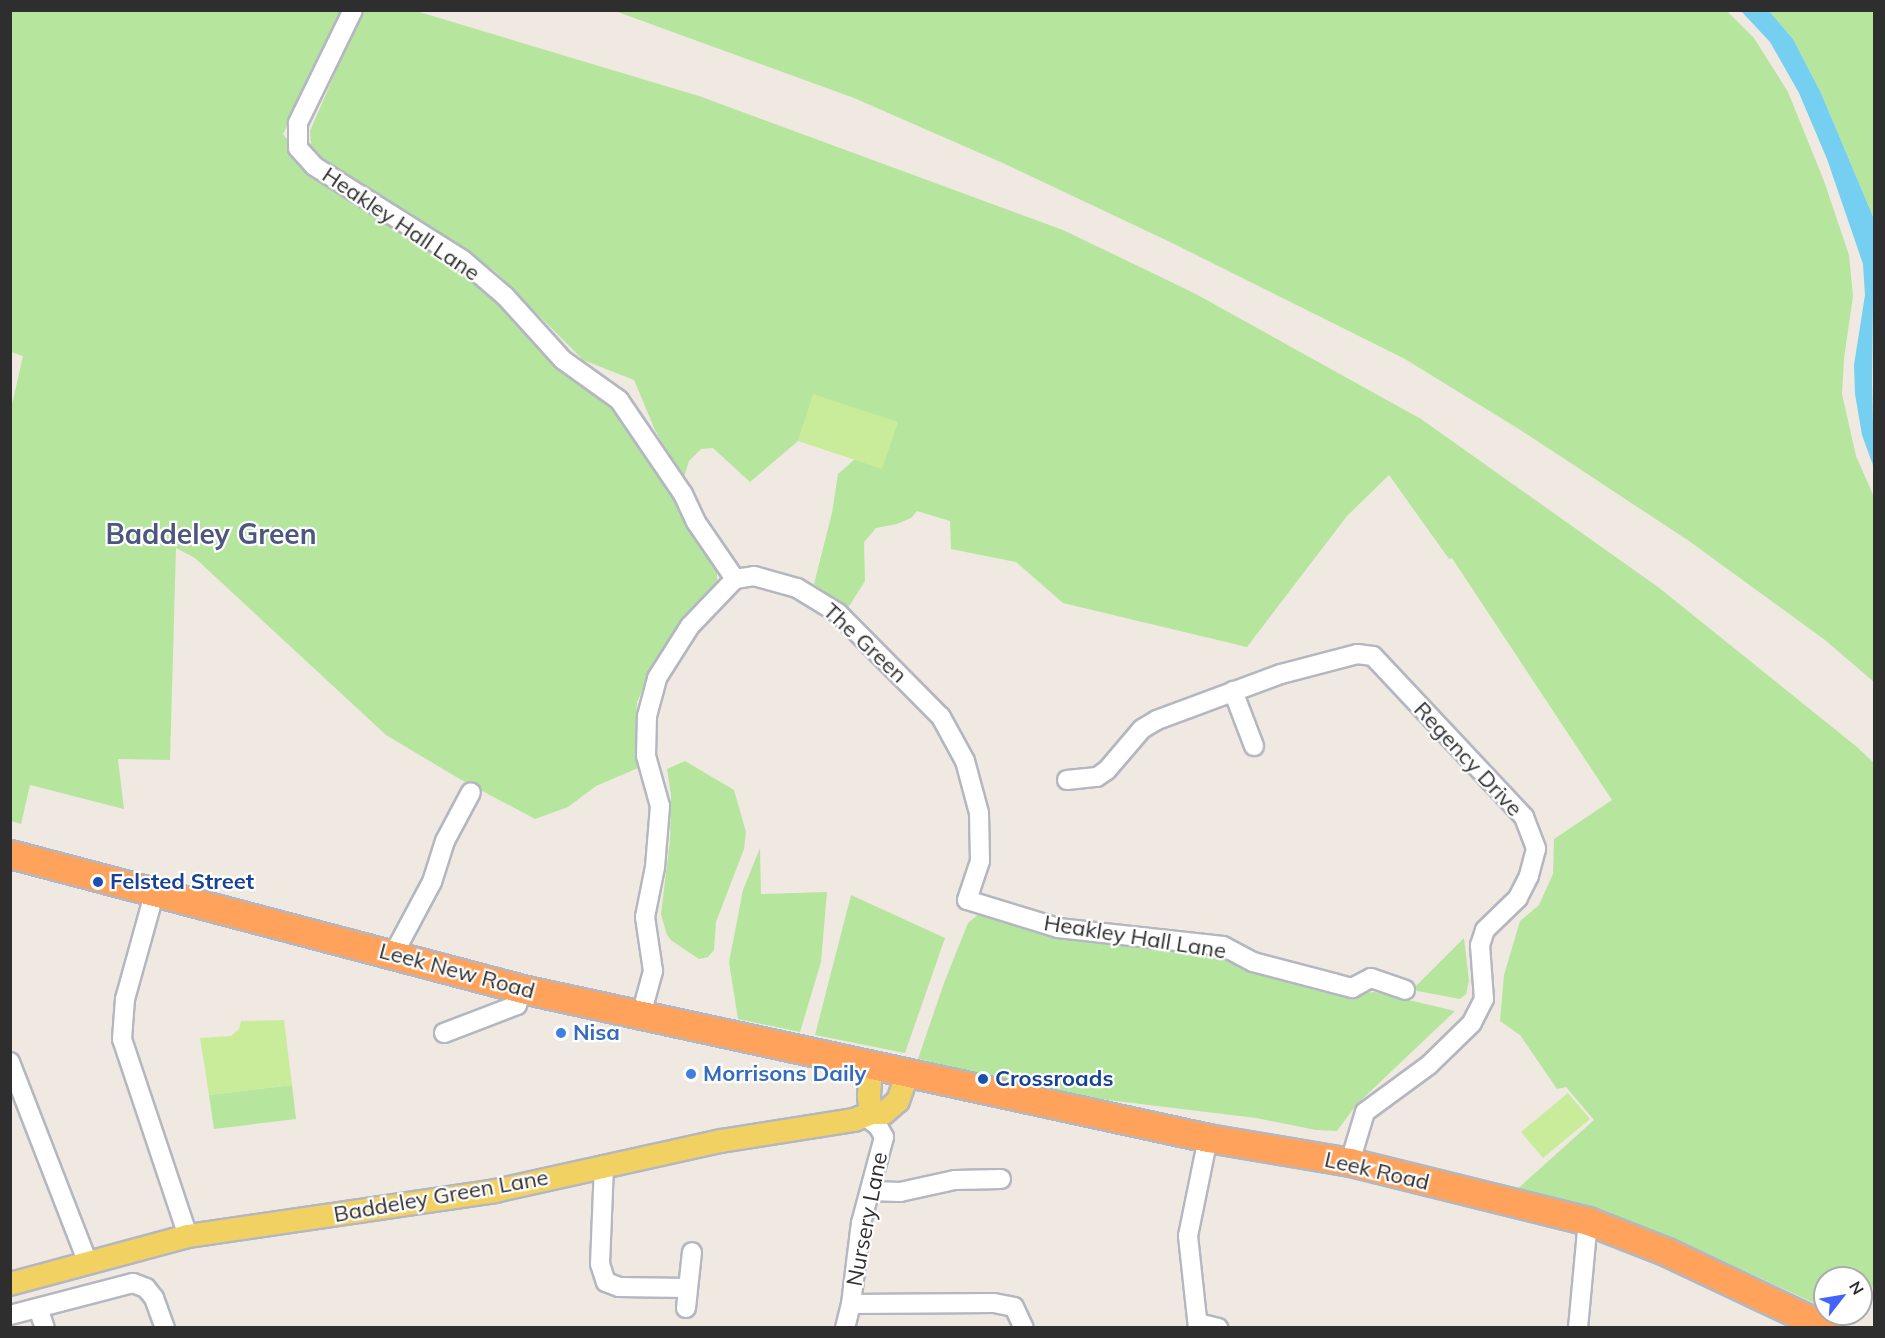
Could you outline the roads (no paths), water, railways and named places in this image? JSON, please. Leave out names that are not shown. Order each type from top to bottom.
[{"type":"highway","name":"Leek New Road","points":[[10,854],[522,989],[908,1072]]},
{"type":"highway","name":"Leek Road","points":[[908,1072],[1208,1138],[1350,1162],[1588,1221],[1667,1252],[1828,1328]]},
{"type":"main road","points":[[869,1115],[871,1065]]},
{"type":"main road","name":"Baddeley Green Lane","points":[[10,1284],[188,1236],[495,1191],[604,1165],[721,1141],[884,1113],[898,1101],[908,1072]]},
{"type":"street","name":"Heakley Hall Lane","points":[[353,10],[298,123],[298,148],[314,166],[463,260],[505,296],[563,360],[619,400],[683,494],[696,522],[735,579]]},
{"type":"street","name":"The Green","points":[[735,579],[754,576],[797,588],[838,613],[941,717],[965,761],[979,813],[980,861],[967,900]]},
{"type":"street","points":[[641,1015],[653,970],[645,917],[655,867],[660,806],[646,756],[647,716],[657,678],[679,643],[690,626],[735,579]]},
{"type":"street","name":"Regency Drive","points":[[1067,780],[1097,777],[1116,761],[1142,729],[1157,720],[1281,674],[1357,654],[1373,656],[1524,817],[1536,849],[1529,876],[1518,898],[1485,930],[1480,945],[1484,999],[1472,1023],[1429,1065],[1365,1112],[1350,1162]]},
{"type":"street","points":[[1233,690],[1254,746]]},
{"type":"street","points":[[393,955],[432,882],[445,841],[471,803]]},
{"type":"street","points":[[155,891],[125,999],[122,1039],[188,1236]]},
{"type":"street","name":"Heakley Hall Lane","points":[[967,900],[1058,928],[1223,946],[1253,962],[1352,988],[1371,978],[1406,990]]},
{"type":"street","points":[[444,1033],[517,1005],[522,989]]},
{"type":"street","points":[[10,1062],[97,1260],[114,1286]]},
{"type":"street","name":"Nursery Lane","points":[[845,1328],[851,1304],[861,1223],[884,1137],[869,1115]]},
{"type":"street","points":[[1208,1138],[1188,1236],[1198,1325],[1218,1328]]},
{"type":"street","points":[[604,1165],[600,1264],[606,1282],[620,1287],[688,1288]]},
{"type":"street","points":[[870,1191],[900,1192],[955,1180],[1001,1179]]},
{"type":"street","points":[[1578,1328],[1588,1221]]},
{"type":"street","points":[[686,1308],[692,1252]]},
{"type":"street","points":[[10,1315],[114,1286],[133,1283],[146,1288],[154,1298],[165,1328]]},
{"type":"street","points":[[851,1304],[994,1303],[1014,1307],[1024,1328]]},
{"type":"street","points":[[38,1308],[45,1328]]},
{"type":"water","points":[[1741,11],[1769,11],[1793,39],[1821,93],[1874,219],[1872,380],[1874,468],[1862,435],[1855,394],[1854,365],[1865,295],[1863,264],[1827,159],[1799,93],[1770,42]]},
{"type":"place","name":"Felsted Street","points":[[98,882]]},
{"type":"place","name":"Nisa","points":[[561,1033]]},
{"type":"place","name":"Morrisons Daily","points":[[691,1074]]},
{"type":"place","name":"Crossroads","points":[[983,1079]]},
{"type":"district","name":"Baddeley Green","points":[[211,534]]}]
